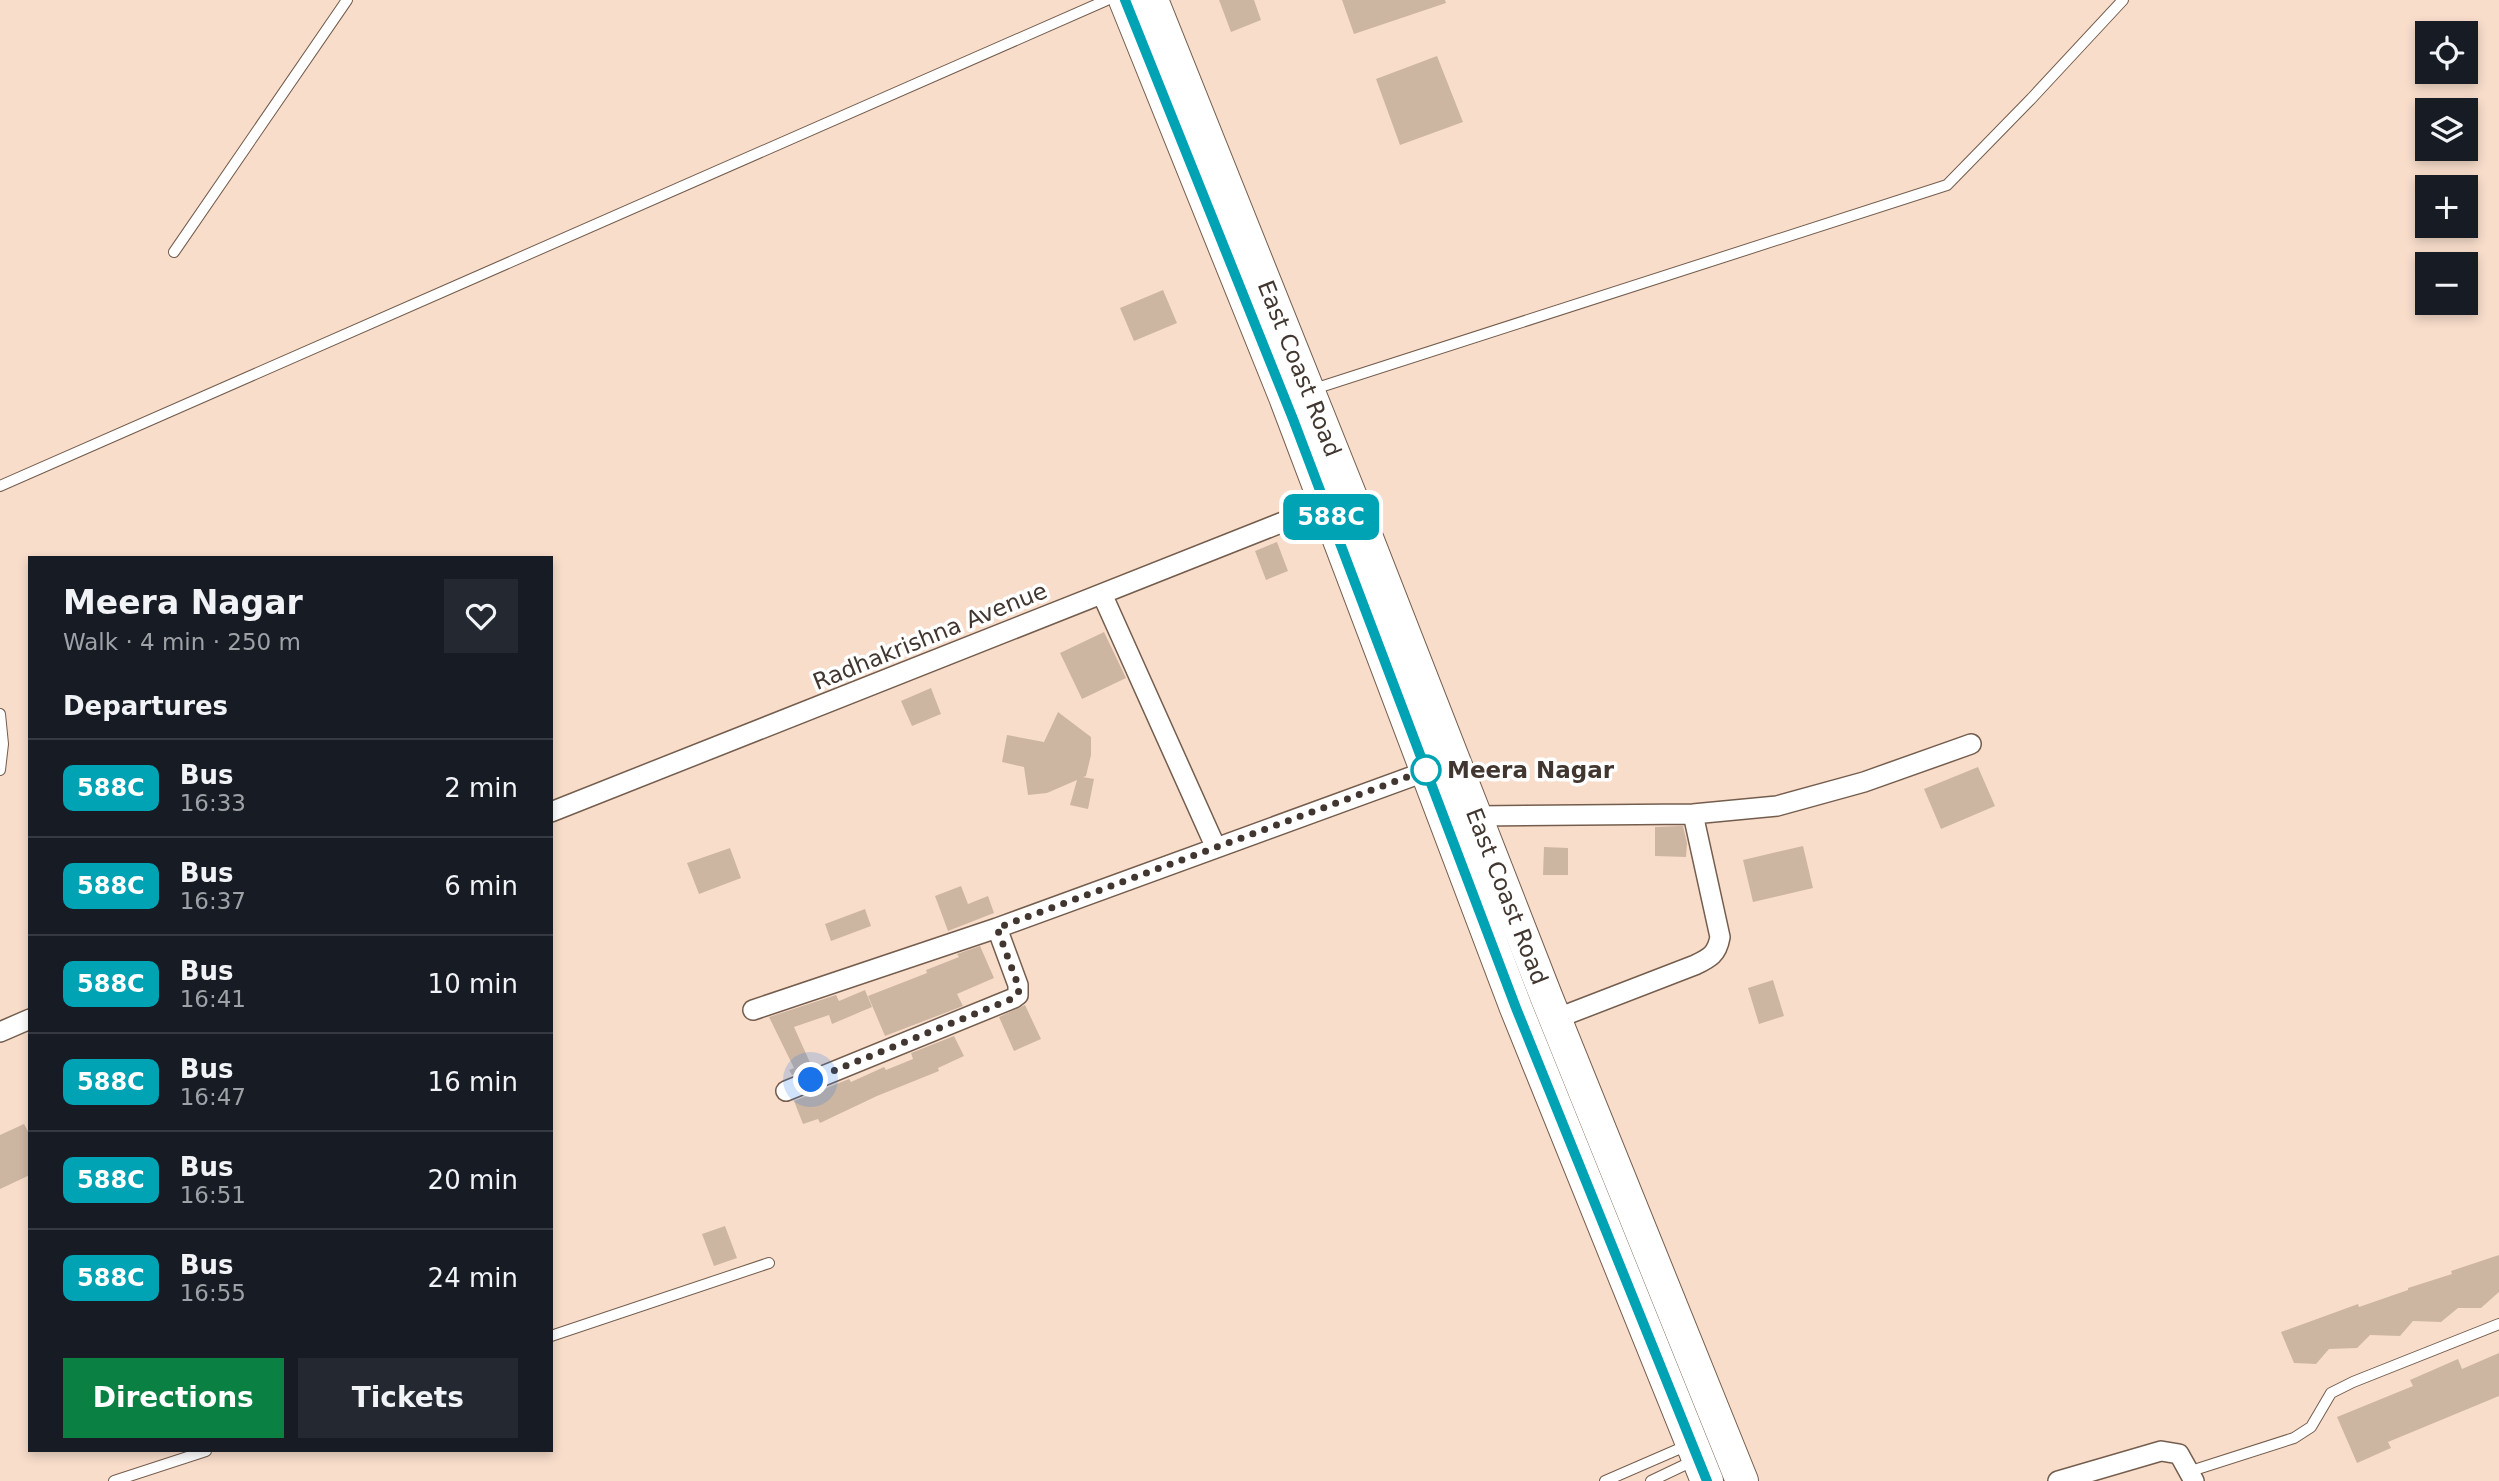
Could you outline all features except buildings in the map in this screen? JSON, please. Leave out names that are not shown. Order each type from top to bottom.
[{"type":"main road","name":"East Coast Road","points":[[1125,0],[1326,505],[1516,1008],[1698,1461]]},
{"type":"main road","name":"East Coast Road","points":[[1152,0],[1556,1020],[1742,1481]]},
{"type":"street","name":"Radhakrishna Avenue","points":[[553,812],[1326,505]]},
{"type":"street","points":[[1102,594],[1216,848]]},
{"type":"street","points":[[1476,816],[1693,814],[1777,806],[1864,782],[1971,744]]},
{"type":"street","points":[[753,1010],[997,928],[1427,771]]},
{"type":"street","points":[[1556,1020],[1711,958],[1718,949],[1720,937],[1693,814]]},
{"type":"street","points":[[786,1091],[1014,998],[1019,991],[1018,985],[997,928]]},
{"type":"street","points":[[0,1032],[28,1020]]},
{"type":"street","points":[[2058,1481],[2161,1451],[2179,1454],[2192,1476]]},
{"type":"lane","points":[[174,252],[348,0]]},
{"type":"lane","points":[[0,486],[1107,0]]},
{"type":"lane","points":[[1307,391],[1947,185],[2123,0]]},
{"type":"lane","points":[[0,715],[3,744],[0,770]]},
{"type":"lane","points":[[553,1335],[769,1263]]},
{"type":"lane","points":[[2192,1476],[2294,1438],[2311,1427],[2331,1393],[2353,1382],[2499,1324]]},
{"type":"lane","points":[[114,1481],[203,1452]]},
{"type":"lane","points":[[1605,1481],[1698,1461]]},
{"type":"lane","points":[[1651,1481],[1698,1461]]},
{"type":"bus line","name":"588C","points":[[1125,0],[1293,419],[1516,1008],[1707,1481]]},
{"type":"place","name":"Meera Nagar","points":[[1426,770]]},
{"type":"route","points":[[811,1080],[1018,995],[1018,985],[997,928],[1426,770]]}]
